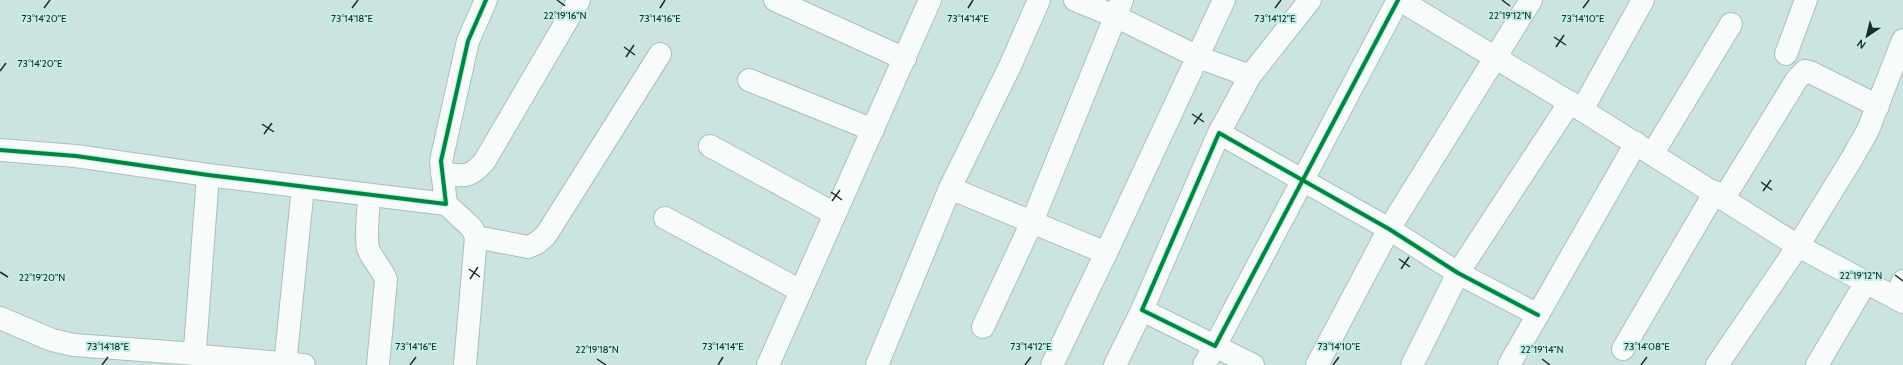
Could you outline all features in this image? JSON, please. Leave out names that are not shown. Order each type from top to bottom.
[{"type":"street","points":[[446,204],[441,161],[468,41],[486,0]]},
{"type":"street","points":[[442,173],[463,176],[473,174],[484,162],[580,0]]},
{"type":"street","points":[[768,365],[930,0]]},
{"type":"street","points":[[877,365],[950,188],[1010,66],[1039,0]]},
{"type":"street","points":[[1075,0],[1118,8],[1198,57],[1250,76]]},
{"type":"street","points":[[1052,365],[1224,0]]},
{"type":"street","points":[[1115,365],[1142,310],[1219,133],[1250,76],[1310,0]]},
{"type":"street","points":[[1204,365],[1399,0],[1424,7],[1496,58],[1644,148],[1798,246],[1866,282],[1900,294]]},
{"type":"street","points":[[1317,365],[1389,230],[1531,0]]},
{"type":"street","points":[[1412,365],[1458,273],[1576,106],[1643,0]]},
{"type":"street","points":[[1786,54],[1806,0]]},
{"type":"street","points":[[779,1],[905,59]]},
{"type":"street","points":[[983,327],[1032,222],[1118,8]]},
{"type":"street","points":[[1509,365],[1538,316],[1644,148],[1731,24]]},
{"type":"street","points":[[1717,365],[1798,246],[1852,160],[1868,130],[1903,40]]},
{"type":"street","points":[[476,237],[528,247],[537,243],[546,235],[660,54]]},
{"type":"street","points":[[1623,349],[1719,195],[1797,79],[1805,71],[1810,72],[1878,106]]},
{"type":"street","points":[[749,80],[873,130]]},
{"type":"street","points":[[1219,133],[1389,230],[1458,273],[1538,316]]},
{"type":"street","points":[[710,146],[836,214]]},
{"type":"street","points":[[0,150],[76,156],[208,175],[446,204],[472,228],[476,237],[465,365]]},
{"type":"street","points":[[196,354],[195,349],[208,175]]},
{"type":"street","points":[[0,318],[52,340],[74,345],[196,354],[201,356],[291,364],[303,187]]},
{"type":"street","points":[[950,188],[1106,252]]},
{"type":"street","points":[[369,195],[368,246],[372,258],[383,272],[386,280],[378,365]]},
{"type":"street","points":[[665,218],[801,291]]},
{"type":"street","points":[[1817,365],[1866,282]]},
{"type":"street","points":[[1142,310],[1253,365]]},
{"type":"cycle path","points":[[0,150],[76,156],[208,175],[446,204],[441,161],[468,41],[486,0]]},
{"type":"cycle path","points":[[1398,0],[1215,346],[1142,310],[1219,133],[1389,229],[1458,273],[1538,315]]}]
